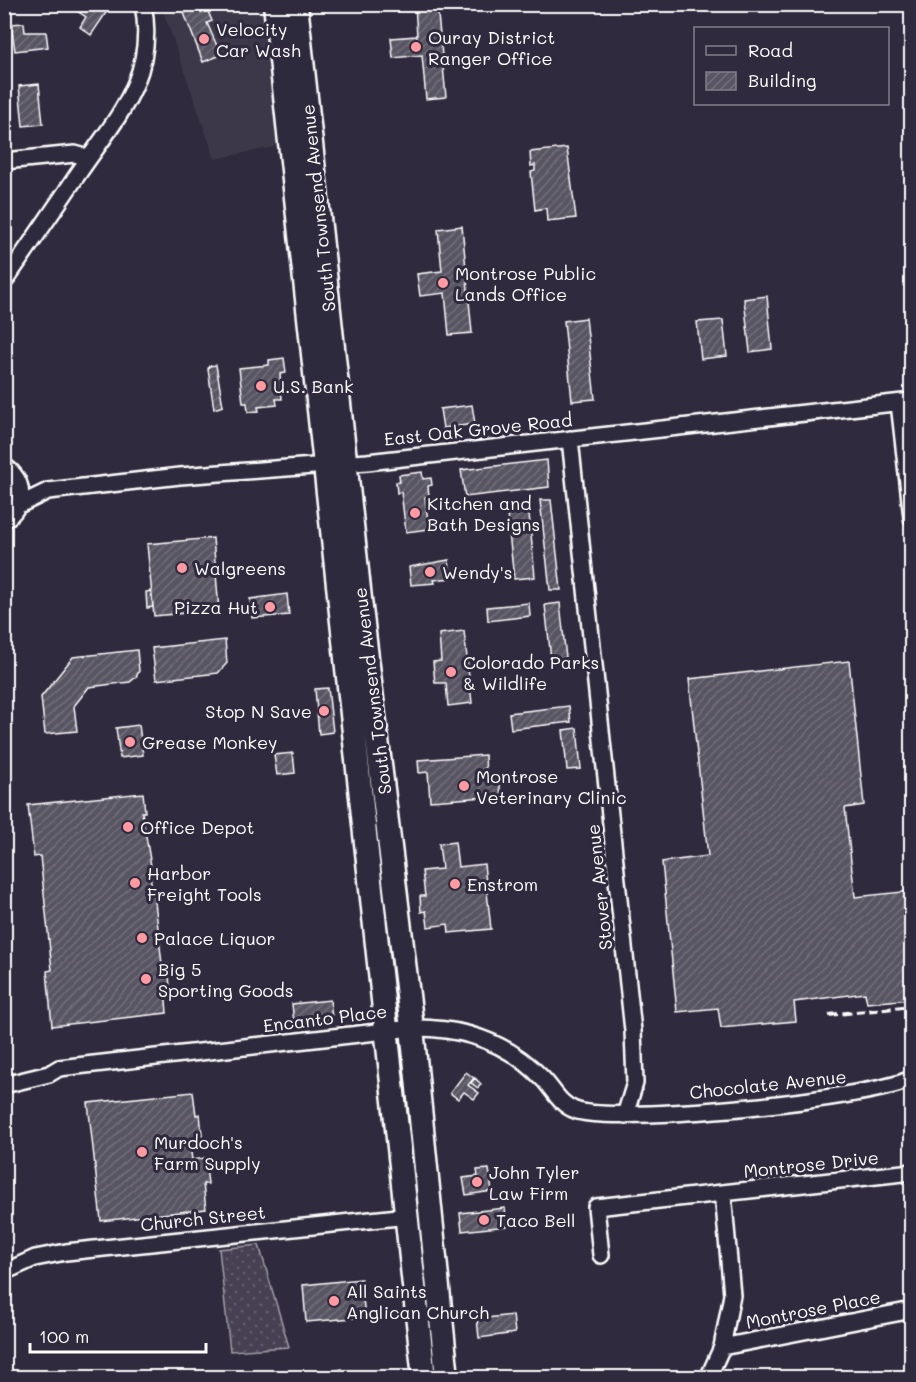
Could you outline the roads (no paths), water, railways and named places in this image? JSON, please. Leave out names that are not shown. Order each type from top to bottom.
[{"type":"highway","name":"South Townsend Avenue","points":[[275,4],[412,1028],[447,1377]]},
{"type":"highway","name":"South Townsend Avenue","points":[[296,4],[386,1031],[424,1377]]},
{"type":"street","points":[[4,282],[89,158],[117,122],[136,85],[146,37],[143,4]]},
{"type":"street","points":[[4,161],[75,154],[89,158]]},
{"type":"street","points":[[905,402],[912,518]]},
{"type":"street","name":"East Oak Grove Road","points":[[4,520],[19,505],[48,491],[570,439],[905,402]]},
{"type":"street","name":"Stover Avenue","points":[[570,439],[633,1031],[635,1083],[625,1115]]},
{"type":"street","points":[[4,466],[18,479],[19,505]]},
{"type":"street","name":"East Oak Grove Road","points":[[18,479],[48,491]]},
{"type":"street","name":"Encanto Place","points":[[4,1085],[49,1074],[59,1068],[412,1028],[447,1028],[492,1041],[522,1059],[571,1109],[598,1115],[625,1115]]},
{"type":"street","name":"Chocolate Avenue","points":[[625,1115],[650,1116],[851,1095],[894,1086],[912,1078]]},
{"type":"street","name":"Montrose Drive","points":[[708,1377],[722,1347],[732,1294],[723,1193],[912,1172]]},
{"type":"street","points":[[601,1255],[596,1207],[723,1193]]},
{"type":"street","name":"Church Street","points":[[4,1272],[35,1258],[66,1252],[408,1216]]},
{"type":"street","name":"Montrose Place","points":[[722,1347],[912,1310]]},
{"type":"railway","points":[[829,1015],[912,1006]]},
{"type":"place","name":"Velocity Car Wash","points":[[204,39]]},
{"type":"place","name":"Ouray District Ranger Office","points":[[416,47]]},
{"type":"place","name":"Montrose Public Lands Office","points":[[443,283]]},
{"type":"place","name":"U.S. Bank","points":[[261,386]]},
{"type":"place","name":"Kitchen and Bath Designs","points":[[415,513]]},
{"type":"place","name":"Walgreens","points":[[182,568]]},
{"type":"place","name":"Wendy's","points":[[430,572]]},
{"type":"place","name":"Pizza Hut","points":[[270,607]]},
{"type":"place","name":"Colorado Parks & Wildlife","points":[[451,672]]},
{"type":"place","name":"Stop N Save","points":[[324,711]]},
{"type":"place","name":"Grease Monkey","points":[[130,742]]},
{"type":"place","name":"Montrose Veterinary Clinic","points":[[464,786]]},
{"type":"place","name":"Office Depot","points":[[128,827]]},
{"type":"place","name":"Harbor Freight Tools","points":[[135,883]]},
{"type":"place","name":"Enstrom","points":[[455,884]]},
{"type":"place","name":"Palace Liquor","points":[[142,938]]},
{"type":"place","name":"Big 5 Sporting Goods","points":[[146,979]]},
{"type":"place","name":"Murdoch's Farm Supply","points":[[142,1152]]},
{"type":"place","name":"John Tyler Law Firm","points":[[477,1182]]},
{"type":"place","name":"Taco Bell","points":[[484,1220]]},
{"type":"place","name":"All Saints Anglican Church","points":[[334,1301]]}]
